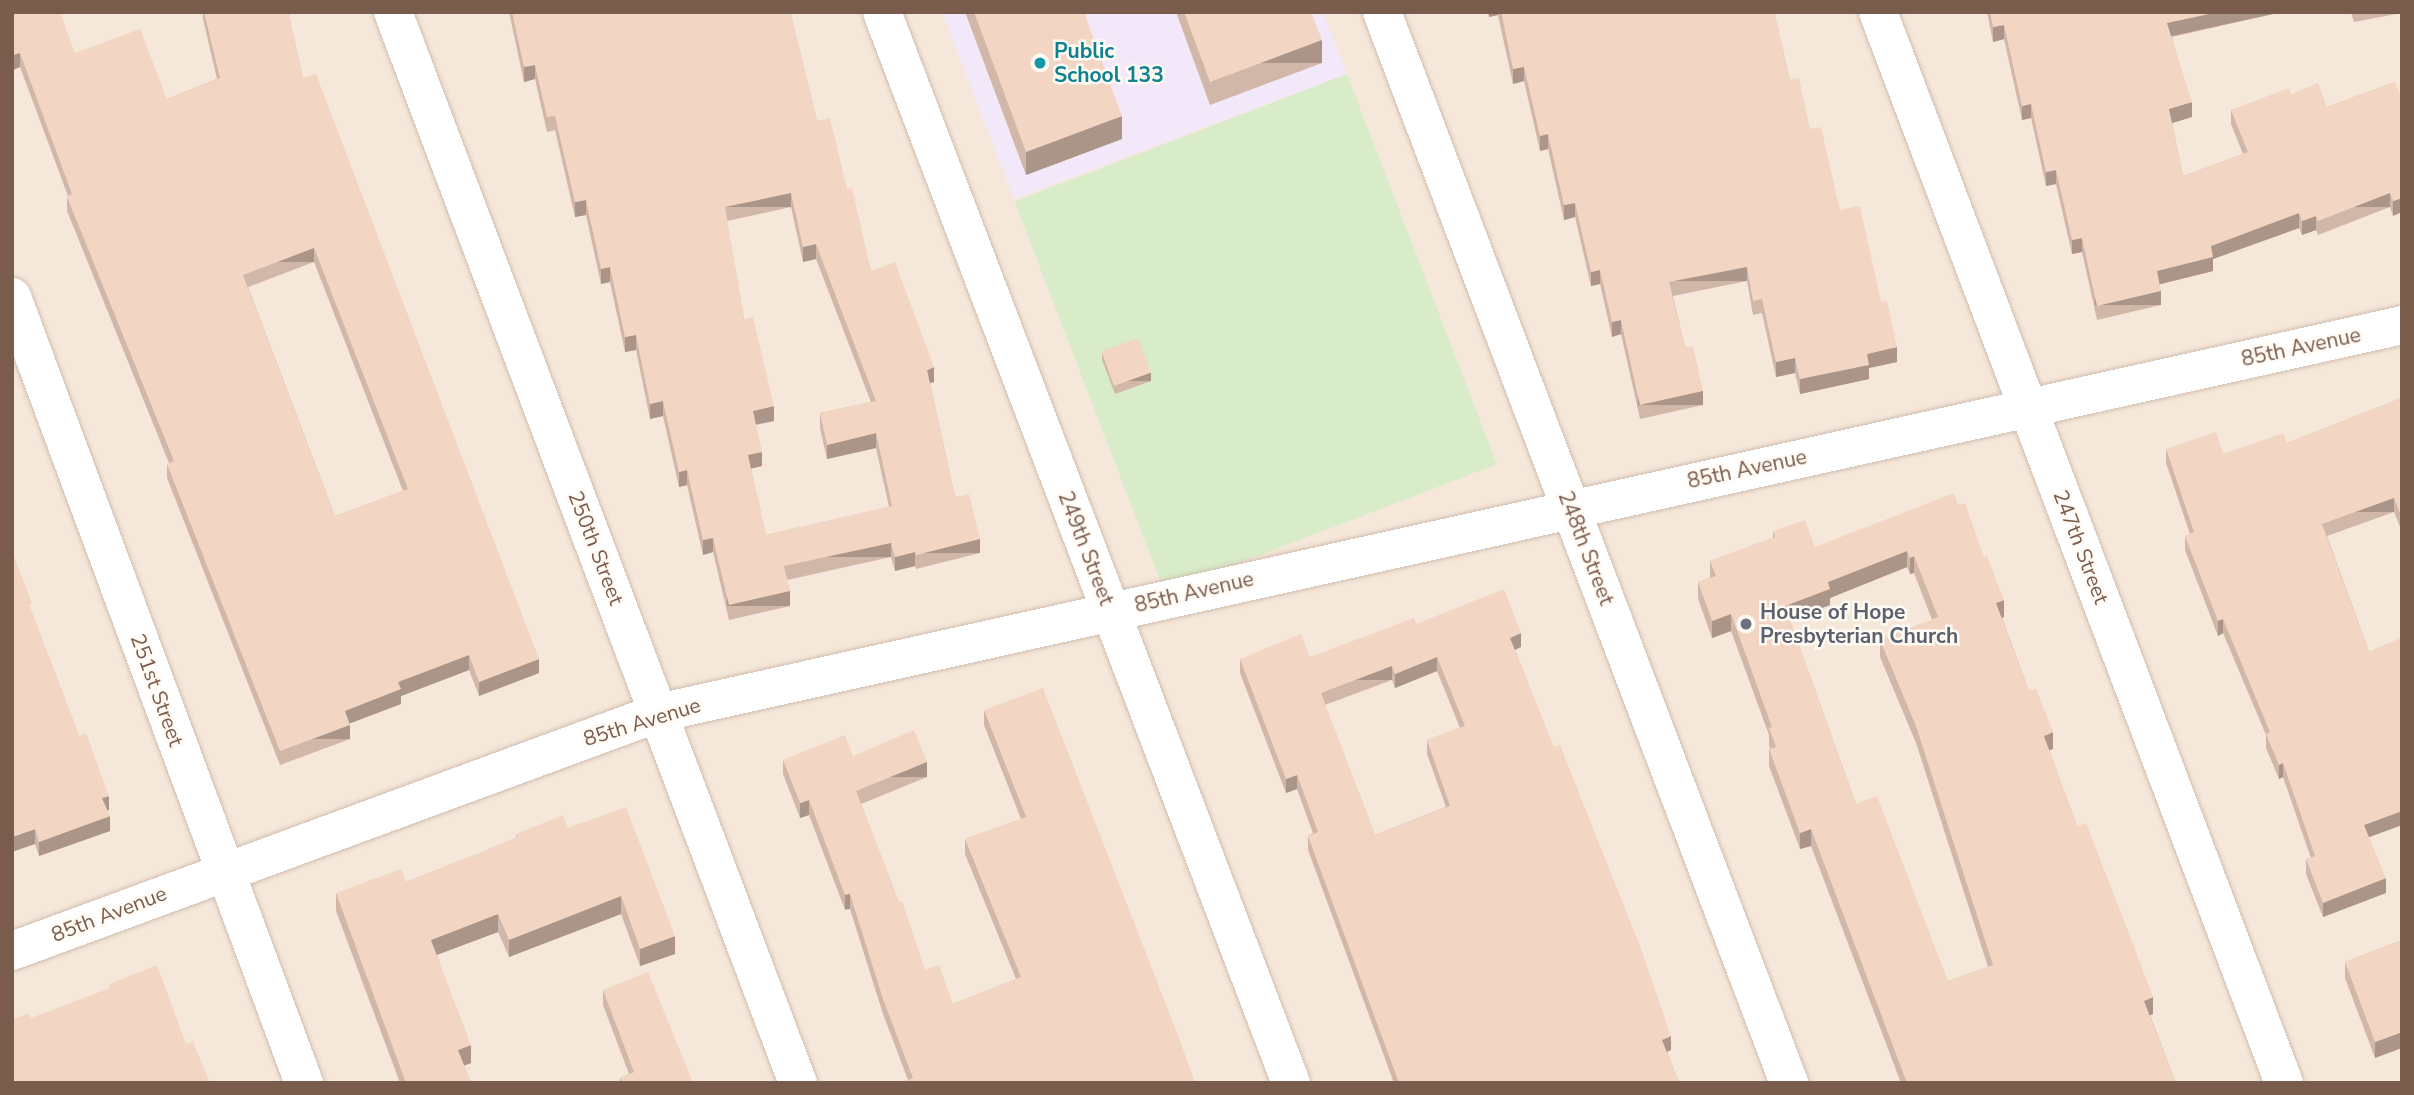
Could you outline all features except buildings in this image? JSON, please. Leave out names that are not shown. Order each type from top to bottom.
[{"type":"street","name":"250th Street","points":[[393,12],[798,1083]]},
{"type":"street","name":"249th Street","points":[[882,12],[1291,1083]]},
{"type":"street","name":"248th Street","points":[[1382,12],[1789,1083]]},
{"type":"street","name":"247th Street","points":[[1878,12],[2284,1083]]},
{"type":"street","name":"251st Street","points":[[12,297],[223,871],[304,1083]]},
{"type":"street","name":"85th Avenue","points":[[12,951],[223,871],[658,713],[1110,610],[2402,325]]},
{"type":"shaded area","points":[[12,12],[2402,12],[2402,1083],[12,1083]]},
{"type":"shaded area","points":[[942,12],[1323,12],[1347,74],[1014,199]]},
{"type":"green space","points":[[1347,74],[1497,464],[1164,592],[1015,202]]},
{"type":"place","name":"Public School 133","points":[[1040,63]]},
{"type":"place","name":"House of Hope Presbyterian Church","points":[[1746,624]]}]
